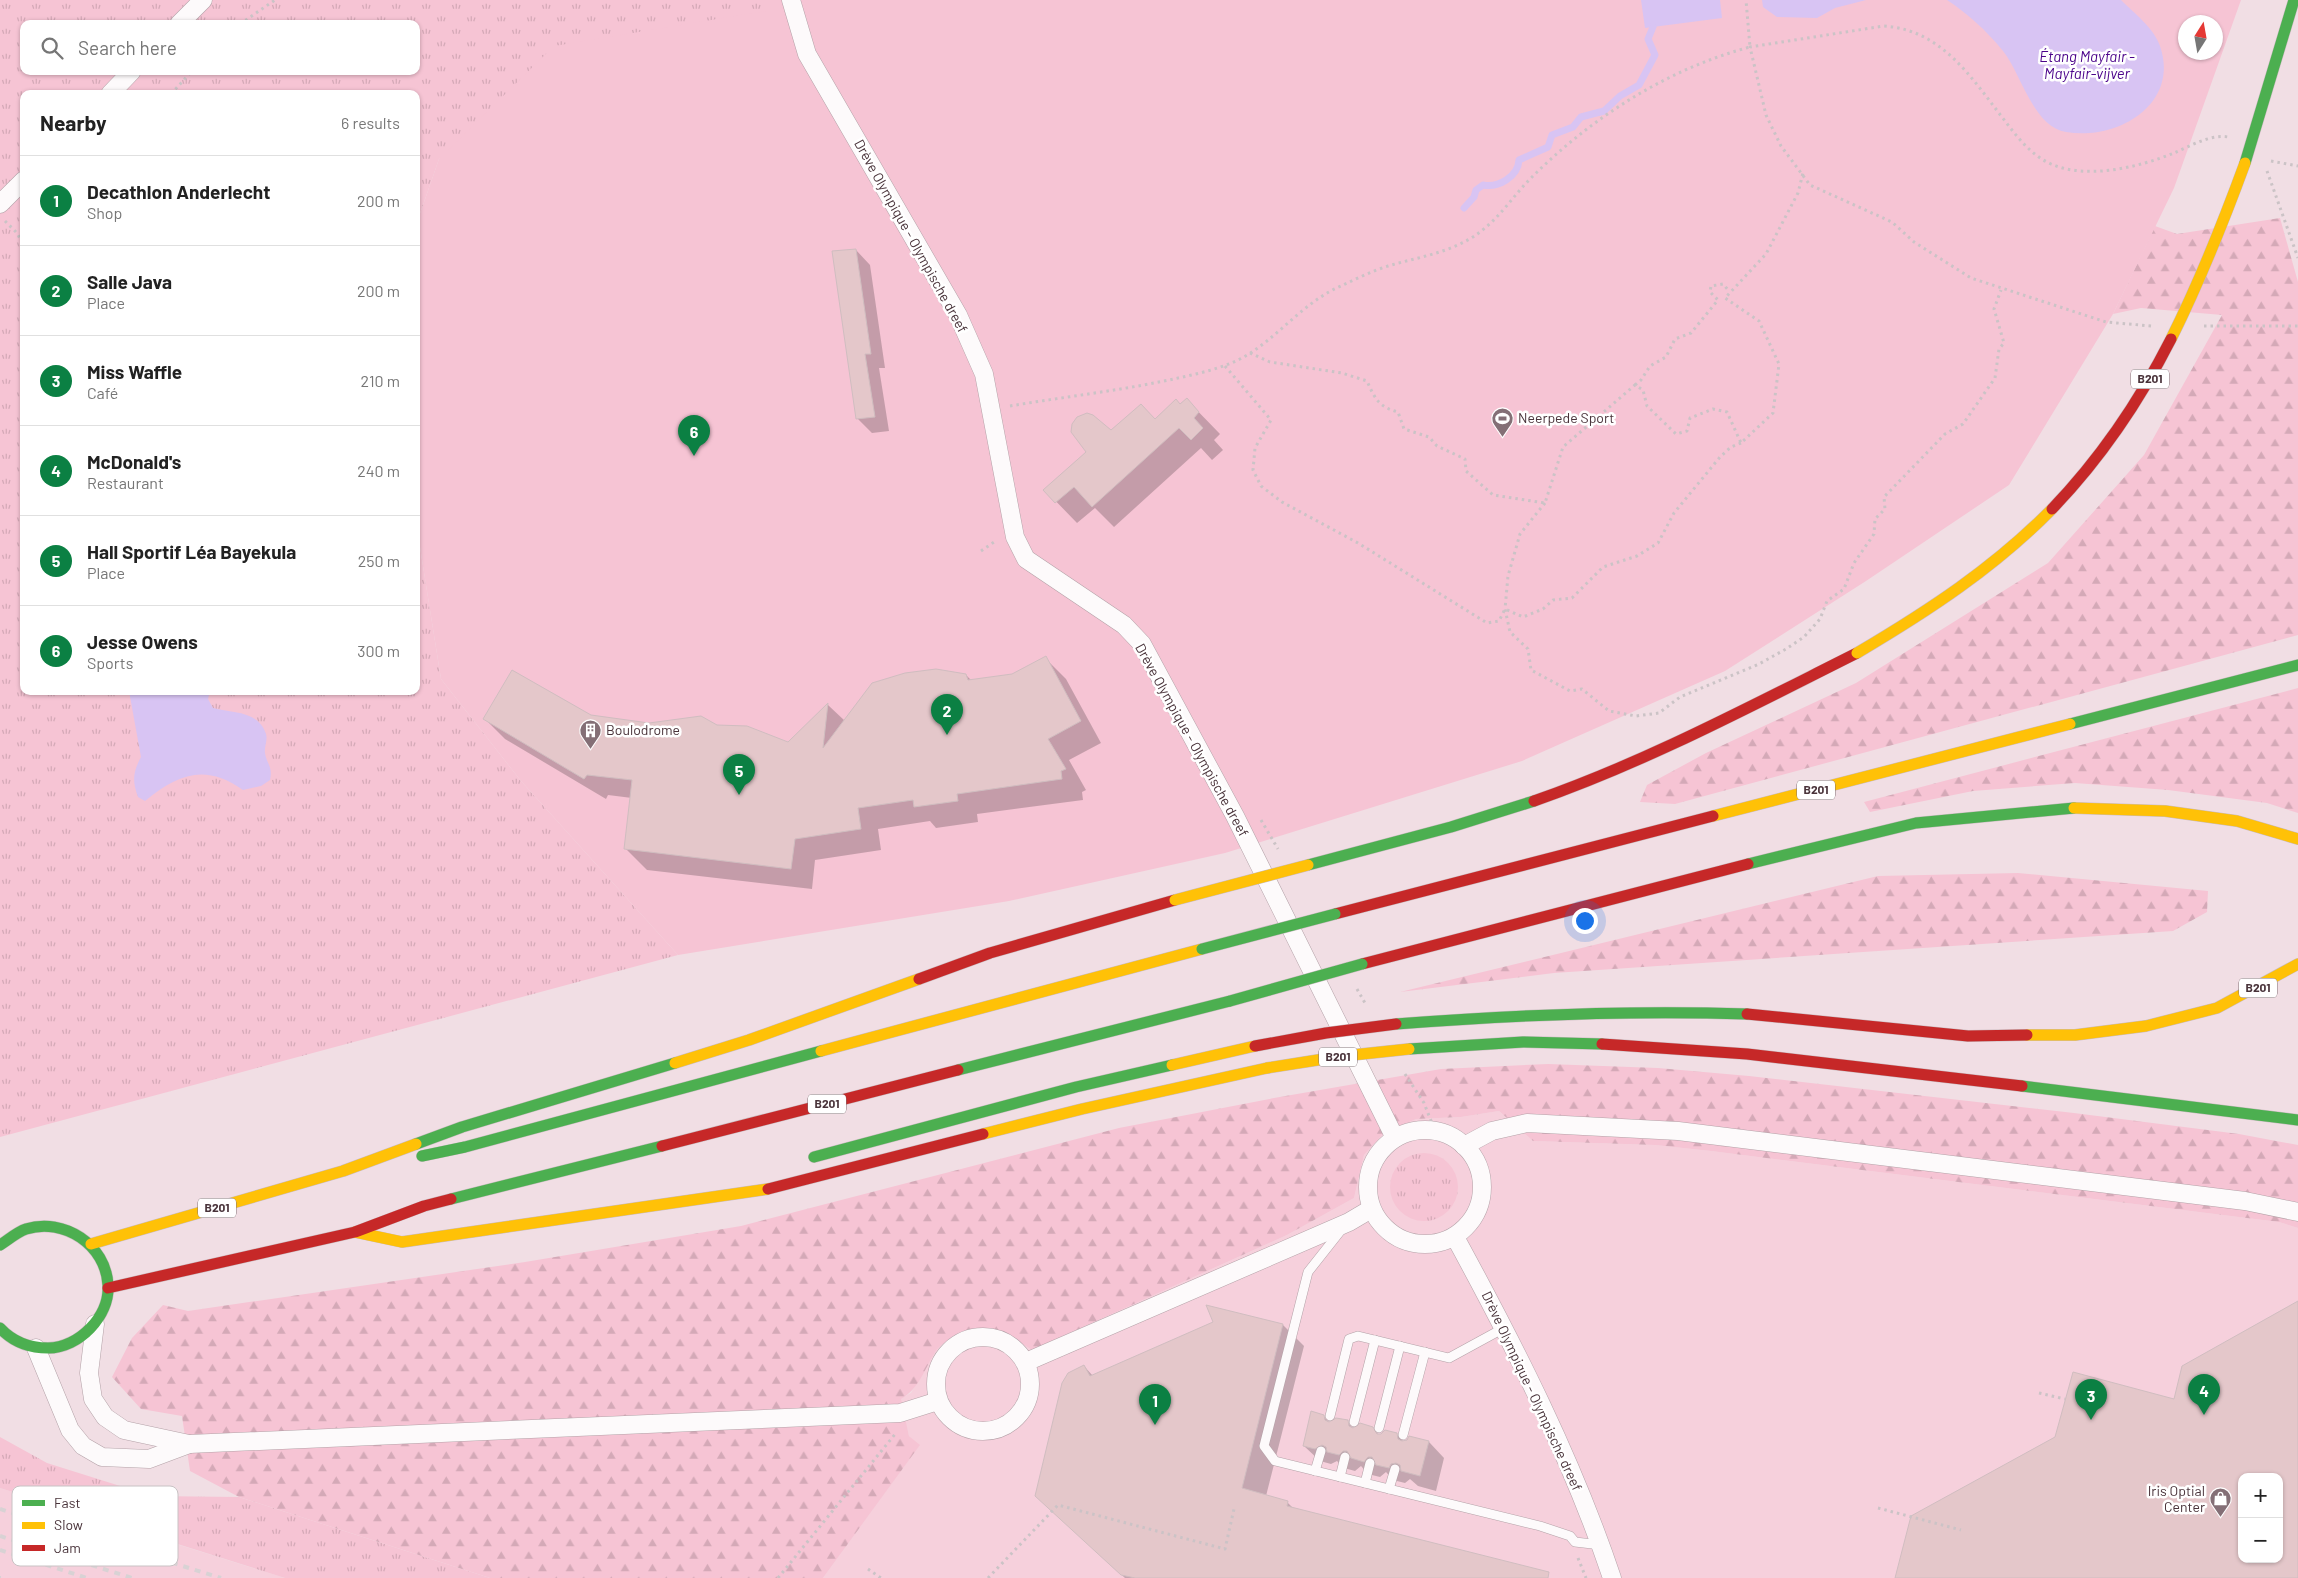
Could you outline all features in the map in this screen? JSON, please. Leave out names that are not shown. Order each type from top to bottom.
[{"type":"highway","name":"B201","points":[[91,1244],[342,1171],[462,1127],[749,1040],[990,953],[1175,900],[1440,830],[1511,809],[1590,780],[1721,722],[1857,653],[1954,594],[2016,544],[2086,472],[2119,429],[2145,388],[2172,338],[2226,219],[2263,108],[2294,0]]},
{"type":"highway","name":"B201","points":[[342,1171],[465,1147],[1334,914],[2298,665]]},
{"type":"highway","name":"B201","points":[[108,1288],[355,1232],[424,1206],[1230,1001],[1362,964],[1842,840],[1916,823],[2084,807],[2165,811],[2219,818],[2237,821],[2298,839]]},
{"type":"highway","name":"B201","points":[[804,1160],[1076,1087],[1256,1046],[1326,1033],[1396,1024],[1470,1018],[1688,1012],[1750,1014],[1968,1036],[2075,1035],[2146,1026],[2217,1008],[2298,964]]},
{"type":"highway","name":"B201","points":[[355,1232],[402,1242],[759,1191],[1082,1109],[1267,1068],[1343,1056],[1522,1042],[1621,1044],[1747,1054],[2215,1108],[2298,1120]]},
{"type":"highway","name":"B201","points":[[590,1214],[710,1185]]},
{"type":"highway","points":[[0,1245],[12,1234],[34,1225],[56,1225],[76,1232],[91,1244],[104,1264],[108,1288],[105,1307],[95,1324],[79,1339],[57,1348],[36,1348],[20,1343],[0,1328]]},
{"type":"street","points":[[184,20],[203,0]]},
{"type":"street","name":"Drève Olympique - Olympische dreef","points":[[791,0],[807,54],[958,315],[984,374],[1013,530],[1026,560],[1124,625],[1142,644],[1235,816],[1395,1138]]},
{"type":"street","points":[[114,90],[128,75]]},
{"type":"street","points":[[0,204],[20,184]]},
{"type":"street","points":[[1464,1146],[1492,1131],[1527,1123],[1678,1130],[2245,1201],[2298,1212]]},
{"type":"street","points":[[1414,1131],[1435,1131],[1451,1136],[1464,1146],[1475,1159],[1481,1175],[1482,1192],[1474,1218],[1455,1236],[1437,1244],[1417,1245],[1398,1238],[1382,1226],[1372,1209],[1367,1190],[1370,1169],[1380,1151],[1395,1138],[1414,1131]]},
{"type":"street","points":[[1026,1362],[1349,1222],[1372,1209]]},
{"type":"street","name":"Drève Olympique - Olympische dreef","points":[[1455,1236],[1505,1327],[1569,1463],[1612,1578]]},
{"type":"street","points":[[95,1324],[90,1373],[93,1399],[105,1417],[124,1430],[189,1444],[900,1413],[938,1401]]},
{"type":"street","points":[[974,1337],[994,1337],[1013,1346],[1026,1362],[1032,1386],[1024,1411],[1006,1428],[985,1433],[965,1429],[942,1410],[938,1401],[935,1380],[941,1361],[955,1346],[974,1337]]},
{"type":"street","points":[[36,1348],[70,1430],[83,1446],[102,1457],[149,1459],[189,1444]]},
{"type":"lane","points":[[1349,1222],[1308,1272],[1264,1446],[1275,1461],[1540,1526],[1570,1536],[1575,1542],[1601,1546]]},
{"type":"lane","points":[[1330,1416],[1349,1339],[1358,1336],[1449,1358],[1505,1327]]},
{"type":"lane","points":[[1354,1422],[1375,1340]]},
{"type":"lane","points":[[1379,1428],[1400,1346]]},
{"type":"lane","points":[[1404,1435],[1425,1352]]},
{"type":"lane","points":[[1315,1471],[1321,1451]]},
{"type":"lane","points":[[1340,1477],[1345,1457]]},
{"type":"lane","points":[[1365,1483],[1370,1463]]},
{"type":"lane","points":[[1389,1489],[1394,1469]]},
{"type":"path","points":[[246,20],[276,0]]},
{"type":"path","points":[[1746,0],[1750,47],[1766,115],[1781,146],[1803,173],[1810,185],[1892,222],[1914,242],[1936,254],[1950,266],[2001,290],[2106,322],[2158,326]]},
{"type":"path","points":[[992,409],[1150,384],[1225,366],[1250,353],[1312,302],[1337,287],[1386,266],[1436,254],[1462,244],[1486,228],[1532,178],[1582,133],[1647,88],[1723,54],[1750,47],[1884,26],[1900,27],[1920,33],[1935,42],[1973,79],[2021,142],[2037,156],[2066,169],[2082,171],[2130,166],[2153,161],[2205,140],[2224,136],[2235,138]]},
{"type":"path","points":[[175,90],[188,75]]},
{"type":"path","points":[[2261,159],[2298,166]]},
{"type":"path","points":[[2265,166],[2272,180],[2298,258]]},
{"type":"path","points":[[1505,609],[1524,617],[1543,610],[1552,600],[1572,598],[1603,567],[1637,556],[1658,543],[1674,513],[1720,457],[1731,447],[1741,443],[1773,413],[1780,364],[1759,321],[1725,298],[1729,291],[1766,254],[1798,194],[1803,173]]},
{"type":"path","points":[[0,217],[17,233],[20,239]]},
{"type":"path","points":[[1729,291],[1722,284],[1711,286],[1710,292],[1718,300],[1691,333],[1675,339],[1666,357],[1650,366],[1642,380],[1563,448],[1544,504],[1520,534],[1508,576],[1505,609],[1510,632],[1528,650],[1531,670],[1570,691],[1582,689],[1609,711],[1636,716],[1659,713],[1680,697],[1759,664],[1786,650],[1804,637],[1820,619],[1827,601],[1844,589],[1854,563],[1874,534],[1875,519],[1885,509],[1884,497],[1945,434],[1963,424],[1995,378],[1998,350],[2004,343],[1994,309],[2001,290]]},
{"type":"path","points":[[2203,326],[2298,326]]},
{"type":"path","points":[[1250,353],[1270,362],[1342,373],[1367,381],[1375,400],[1386,409],[1398,412],[1404,429],[1429,437],[1437,446],[1465,459],[1466,471],[1493,495],[1544,504]]},
{"type":"path","points":[[1225,366],[1271,420],[1255,448],[1253,470],[1261,486],[1282,502],[1358,543],[1472,615],[1487,622],[1499,621],[1505,609]]},
{"type":"path","points":[[1635,385],[1643,390],[1647,406],[1676,434],[1686,431],[1690,418],[1713,409],[1726,412],[1741,443]]},
{"type":"path","points":[[1408,1079],[1424,1102],[1435,1131]]},
{"type":"path","points":[[2039,1393],[2065,1399]]},
{"type":"path","points":[[778,1578],[901,1428],[900,1413]]},
{"type":"path","points":[[988,1578],[1058,1504],[1225,1549],[1234,1510]]},
{"type":"path","points":[[1878,1508],[1961,1530]]},
{"type":"path","points":[[868,1569],[881,1578]]},
{"type":"shaded area","points":[[1499,1111],[1533,1141],[1655,1145],[1711,1151],[2279,1222],[2298,1228],[2298,1578],[823,1578],[919,1446],[909,1436],[900,1399],[911,1393],[935,1351],[958,1332],[984,1328],[1007,1334],[1032,1350],[1287,1235],[1354,1198],[1364,1155],[1382,1135],[1416,1119],[1461,1117]]},
{"type":"shaded area","points":[[0,1488],[12,1492],[12,1566],[178,1566],[178,1545],[285,1578],[0,1578]]},
{"type":"green space","points":[[0,0],[772,0],[773,10],[439,159],[420,214],[420,90],[20,90],[20,695],[420,695],[420,547],[441,679],[521,781],[678,955],[0,1137]]},
{"type":"green space","name":"Neerpede Sport","points":[[772,0],[2241,0],[2223,51],[2223,15],[2178,15],[2178,60],[2220,60],[2174,188],[2113,314],[2009,485],[1866,581],[1725,671],[1522,761],[1225,853],[1009,901],[678,955],[521,781],[441,679],[420,547],[420,214],[439,159],[554,46],[772,10]]},
{"type":"green space","points":[[2280,218],[2298,282],[2298,635],[1675,804],[1640,802],[1647,785],[1706,753],[1856,683],[2048,563],[2144,455],[2222,315],[2141,308],[2113,314],[2155,226],[2177,234]]},
{"type":"green space","points":[[2298,688],[2298,813],[2267,803],[2168,790],[2075,783],[1973,791],[1870,812],[1864,802]]},
{"type":"green space","points":[[2018,873],[2208,891],[2207,912],[2173,931],[1554,973],[1400,992],[1878,876]]},
{"type":"green space","points":[[1548,1064],[1658,1068],[1749,1076],[2074,1113],[2239,1134],[2298,1145],[2298,1228],[2279,1222],[1711,1151],[1655,1145],[1533,1141],[1499,1111],[1461,1117],[1416,1119],[1382,1135],[1364,1155],[1354,1198],[1287,1235],[1032,1350],[1001,1333],[980,1329],[969,1329],[958,1333],[940,1346],[917,1385],[901,1399],[909,1436],[920,1445],[823,1578],[490,1578],[239,1497],[190,1471],[182,1416],[141,1409],[112,1377],[132,1338],[163,1305],[188,1311],[525,1262],[741,1226],[1119,1128],[1274,1098],[1441,1069]]},
{"type":"green space","points":[[1417,1153],[1431,1153],[1443,1158],[1453,1168],[1458,1180],[1458,1194],[1453,1206],[1443,1216],[1431,1221],[1417,1221],[1405,1216],[1395,1206],[1390,1194],[1390,1180],[1395,1168],[1405,1158]]},
{"type":"green space","points":[[0,1437],[47,1463],[120,1486],[12,1486],[12,1492],[0,1488]]},
{"type":"green space","points":[[178,1496],[239,1497],[490,1578],[285,1578],[178,1544]]},
{"type":"water","points":[[1641,0],[1720,0],[1722,18],[1645,28]]},
{"type":"water","points":[[1762,0],[1866,0],[1835,8],[1817,18],[1777,17],[1763,7]]},
{"type":"water","name":"Étang Mayfair - Mayfair-vijver","points":[[1947,0],[2121,0],[2143,21],[2157,39],[2164,67],[2161,85],[2153,101],[2140,114],[2124,124],[2105,131],[2086,133],[2066,132],[2055,128],[2036,110],[2010,61],[1997,43]]},
{"type":"water","points":[[130,695],[209,695],[208,699],[213,708],[244,714],[258,721],[263,726],[267,739],[265,753],[271,775],[270,780],[261,786],[243,790],[216,777],[204,774],[192,775],[169,784],[145,801],[138,797],[134,777],[141,757]]},
{"type":"building","points":[[856,249],[871,354],[865,354],[875,417],[856,419],[832,251]]},
{"type":"building","points":[[1187,398],[1199,412],[1194,418],[1203,428],[1191,440],[1179,428],[1092,507],[1074,487],[1055,503],[1043,490],[1086,452],[1071,432],[1072,424],[1077,417],[1087,413],[1093,415],[1111,430],[1141,404],[1155,419],[1176,399],[1180,404]]},
{"type":"building","points":[[1046,656],[1081,721],[1048,739],[1066,769],[1061,771],[1062,779],[957,794],[958,801],[914,807],[913,800],[858,808],[861,829],[795,839],[791,869],[624,849],[632,780],[587,775],[584,779],[483,719],[512,670],[591,715],[649,723],[701,716],[717,725],[747,726],[788,742],[828,703],[823,748],[872,683],[905,673],[936,669],[966,674],[968,680],[1012,674]]},
{"type":"building","points":[[2298,1301],[2298,1578],[1895,1578],[1911,1516],[2055,1437],[2073,1372],[2174,1399],[2182,1366]]},
{"type":"building","points":[[1206,1305],[1283,1324],[1242,1488],[1288,1501],[1287,1506],[1549,1572],[1548,1578],[1135,1578],[1121,1575],[1035,1496],[1062,1383],[1068,1373],[1084,1365],[1090,1376],[1213,1322]]},
{"type":"building","points":[[1311,1411],[1324,1415],[1325,1420],[1329,1422],[1336,1418],[1348,1420],[1349,1426],[1353,1428],[1360,1423],[1373,1427],[1377,1434],[1381,1434],[1385,1430],[1397,1433],[1398,1439],[1402,1441],[1407,1440],[1409,1436],[1429,1441],[1420,1476],[1401,1471],[1400,1465],[1396,1463],[1391,1464],[1389,1468],[1376,1465],[1372,1457],[1368,1457],[1364,1462],[1351,1458],[1347,1451],[1343,1451],[1339,1455],[1327,1452],[1326,1447],[1322,1445],[1315,1449],[1303,1446]]},
{"type":"waterway","points":[[1464,208],[1474,197],[1476,190],[1483,185],[1501,183],[1515,172],[1519,160],[1548,147],[1552,135],[1573,127],[1581,117],[1604,111],[1620,96],[1639,85],[1655,55],[1648,39],[1653,27]]},
{"type":"railway","points":[[0,1509],[12,1513]]},
{"type":"railway","points":[[0,1536],[12,1540]]},
{"type":"railway","points":[[0,1550],[12,1554]]},
{"type":"railway","points":[[178,1565],[221,1578]]},
{"type":"railway","points":[[50,1566],[87,1578]]},
{"type":"railway","points":[[94,1566],[132,1578]]},
{"type":"traffic: fast","points":[[2245,163],[2294,0]]},
{"type":"traffic: fast","points":[[2070,724],[2298,665]]},
{"type":"traffic: fast","points":[[1308,865],[1451,827],[1534,801]]},
{"type":"traffic: fast","points":[[1748,864],[1916,823],[2074,808]]},
{"type":"traffic: fast","points":[[1202,949],[1335,914]]},
{"type":"traffic: fast","points":[[1230,1001],[1362,964]]},
{"type":"traffic: fast","points":[[958,1070],[1230,1001]]},
{"type":"traffic: fast","points":[[1396,1024],[1571,1014],[1747,1014]]},
{"type":"traffic: fast","points":[[1409,1049],[1523,1042],[1602,1044]]},
{"type":"traffic: fast","points":[[422,1156],[465,1147],[821,1051]]},
{"type":"traffic: fast","points":[[416,1144],[462,1127],[675,1063]]},
{"type":"traffic: fast","points":[[814,1157],[1076,1087],[1172,1065]]},
{"type":"traffic: fast","points":[[2022,1086],[2298,1120]]},
{"type":"traffic: fast","points":[[451,1199],[662,1146]]},
{"type":"traffic: fast","points":[[0,1245],[26,1229],[40,1226],[55,1227],[68,1231],[91,1247],[100,1258],[108,1285],[104,1308],[98,1319],[71,1343],[60,1347],[34,1347],[16,1340],[0,1328]]},
{"type":"traffic: slow","points":[[2171,339],[2211,252],[2245,163]]},
{"type":"traffic: slow","points":[[1857,653],[1935,605],[1984,569],[2052,509]]},
{"type":"traffic: slow","points":[[1713,816],[2070,724]]},
{"type":"traffic: slow","points":[[2074,808],[2165,811],[2237,821],[2298,839]]},
{"type":"traffic: slow","points":[[1175,900],[1308,865]]},
{"type":"traffic: slow","points":[[821,1051],[1202,949]]},
{"type":"traffic: slow","points":[[2027,1035],[2075,1035],[2146,1026],[2217,1008],[2298,964]]},
{"type":"traffic: slow","points":[[675,1063],[749,1040],[919,979]]},
{"type":"traffic: slow","points":[[1172,1065],[1255,1046]]},
{"type":"traffic: slow","points":[[1267,1068],[1343,1056],[1409,1049]]},
{"type":"traffic: slow","points":[[983,1134],[1082,1109],[1267,1068]]},
{"type":"traffic: slow","points":[[91,1244],[343,1171],[416,1144]]},
{"type":"traffic: slow","points":[[355,1232],[402,1242],[768,1189]]},
{"type":"traffic: jam","points":[[2052,509],[2070,490],[2118,428],[2146,384],[2171,339]]},
{"type":"traffic: jam","points":[[1534,801],[1576,786],[1657,751],[1738,713],[1857,653]]},
{"type":"traffic: jam","points":[[1335,914],[1713,816]]},
{"type":"traffic: jam","points":[[1362,964],[1748,864]]},
{"type":"traffic: jam","points":[[919,979],[990,953],[1175,900]]},
{"type":"traffic: jam","points":[[1747,1014],[1968,1036],[2027,1035]]},
{"type":"traffic: jam","points":[[1255,1046],[1326,1033],[1396,1024]]},
{"type":"traffic: jam","points":[[1602,1044],[1747,1054],[2022,1086]]},
{"type":"traffic: jam","points":[[662,1146],[958,1070]]},
{"type":"traffic: jam","points":[[768,1189],[983,1134]]},
{"type":"traffic: jam","points":[[108,1288],[355,1232],[424,1206],[451,1199]]},
{"type":"place","name":"Neerpede Sport","points":[[1502,437]]},
{"type":"place","name":"Jesse Owens","points":[[694,456]]},
{"type":"place","name":"Salle Java","points":[[947,735]]},
{"type":"place","name":"Boulodrome","points":[[590,749]]},
{"type":"place","name":"Hall Sportif Léa Bayekula","points":[[739,795]]},
{"type":"place","name":"McDonald's","points":[[2204,1415]]},
{"type":"place","name":"Miss Waffle","points":[[2091,1420]]},
{"type":"place","name":"Decathlon Anderlecht","points":[[1155,1425]]},
{"type":"place","name":"Iris Optial Center","points":[[2221,1518]]}]
